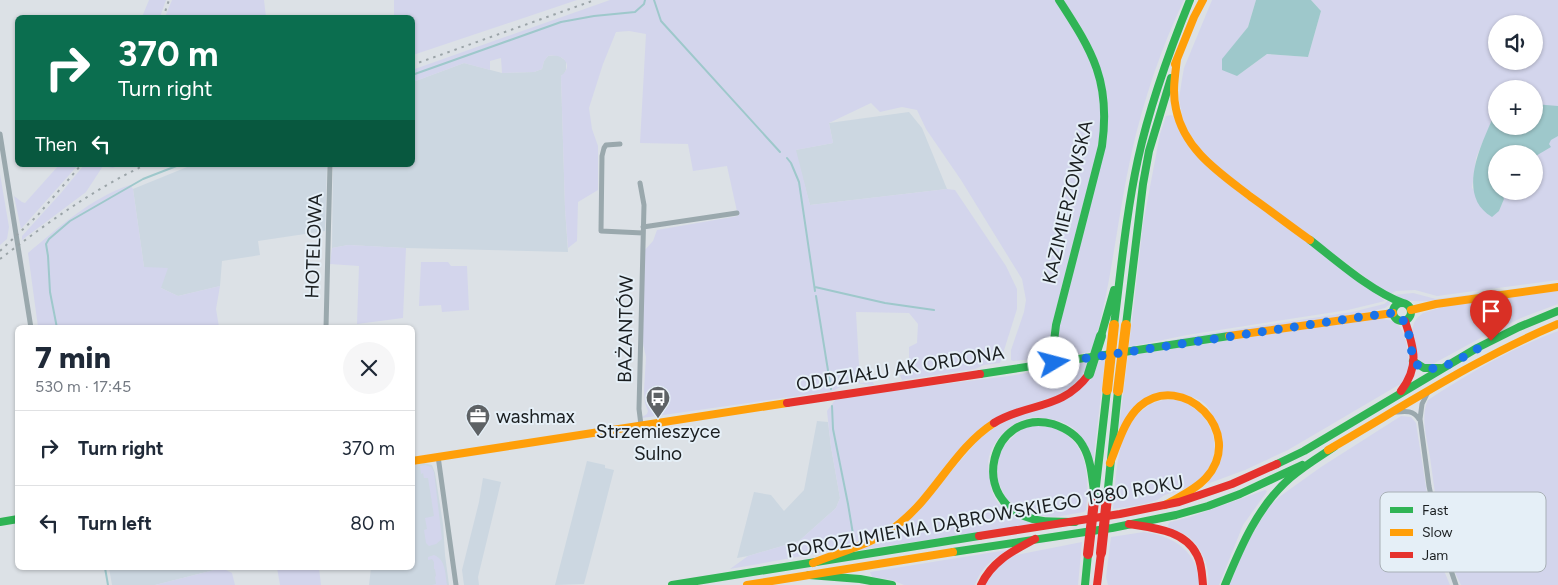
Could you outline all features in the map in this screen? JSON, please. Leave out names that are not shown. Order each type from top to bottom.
[{"type":"main road","name":"KAZIMIERZOWSKA","points":[[1054,363],[1053,348],[1057,318],[1102,146],[1105,121],[1102,86],[1089,49],[1059,0]]},
{"type":"main road","points":[[1085,583],[1114,325],[1133,180],[1148,116],[1170,50],[1190,0]]},
{"type":"main road","points":[[1097,585],[1143,184],[1149,151],[1177,59],[1203,0]]},
{"type":"main road","points":[[1177,59],[1174,94],[1176,110],[1186,137],[1200,156],[1223,176],[1377,290],[1407,306],[1410,317],[1405,321]]},
{"type":"main road","points":[[812,563],[889,532],[921,502],[954,461],[983,430],[1003,418],[1048,404],[1074,391],[1083,384],[1089,374],[1111,296],[1120,278]]},
{"type":"main road","points":[[1405,321],[1397,319],[1393,313],[1396,306],[1436,304],[1558,287]]},
{"type":"main road","name":"POROZUMIENIA DĄBROWSKIEGO 1980 ROKU","points":[[672,585],[1075,522],[1198,497],[1252,477],[1304,451],[1443,367],[1519,326],[1558,311]]},
{"type":"main road","name":"ODDZIAŁU AK ORDONA","points":[[415,460],[1393,313]]},
{"type":"main road","points":[[1398,394],[1411,376],[1413,361],[1405,321]]},
{"type":"main road","name":"POROZUMIENIA DĄBROWSKIEGO 1980 ROKU","points":[[747,585],[1129,524],[1176,515],[1207,506],[1268,482],[1334,447],[1498,350],[1558,324]]},
{"type":"main road","points":[[1413,361],[1424,368],[1443,367]]},
{"type":"main road","points":[[1110,462],[1131,417],[1144,403],[1156,398],[1172,396],[1183,397],[1199,406],[1212,419],[1217,429],[1219,443],[1216,463],[1213,470],[1200,484],[1190,492],[1165,505]]},
{"type":"main road","points":[[1075,522],[1034,519],[1017,513],[1005,504],[994,483],[992,467],[993,459],[1001,443],[1017,428],[1030,423],[1047,422],[1064,428],[1079,440],[1084,448],[1088,460],[1094,499]]},
{"type":"main road","points":[[1225,585],[1248,531],[1265,506],[1291,478],[1334,447]]},
{"type":"main road","points":[[0,522],[15,520]]},
{"type":"main road","points":[[1129,524],[1168,531],[1188,542],[1199,558],[1203,573],[1203,585]]},
{"type":"main road","points":[[981,585],[987,572],[996,562],[1035,539]]},
{"type":"main road","points":[[1099,568],[1103,585]]},
{"type":"main road","points":[[809,575],[892,585]]},
{"type":"street","points":[[0,134],[31,325]]},
{"type":"street","points":[[620,144],[606,145],[602,156],[601,231],[643,230],[737,213]]},
{"type":"street","name":"HOTELOWA","points":[[326,325],[330,167]]},
{"type":"street","name":"BAŻANTÓW","points":[[640,183],[644,205],[638,409],[640,426]]},
{"type":"street","points":[[1430,390],[1422,404],[1420,419],[1430,492]]},
{"type":"street","points":[[1392,412],[1410,411],[1420,419]]},
{"type":"street","points":[[438,456],[456,585]]},
{"type":"street","points":[[1451,572],[1456,585]]},
{"type":"shaded area","points":[[149,0],[166,0],[161,15],[143,15]]},
{"type":"shaded area","points":[[172,0],[264,0],[266,15],[166,15]]},
{"type":"shaded area","points":[[394,0],[577,0],[415,54],[415,15],[394,15]]},
{"type":"shaded area","points":[[610,0],[1055,0],[1089,56],[1099,92],[1101,120],[1097,151],[1053,321],[1046,356],[1045,358],[1011,360],[1011,350],[1024,312],[1026,300],[1022,279],[961,180],[926,129],[917,110],[902,107],[880,112],[871,103],[829,123],[833,143],[796,150],[810,205],[947,189],[955,190],[1006,266],[1017,289],[1017,309],[1000,363],[984,365],[975,369],[902,380],[900,375],[909,374],[909,347],[917,343],[918,324],[909,313],[856,312],[860,383],[873,382],[874,385],[850,383],[832,391],[642,418],[648,411],[644,390],[646,357],[642,339],[644,251],[653,241],[657,230],[738,216],[727,166],[693,171],[688,144],[640,143],[646,34],[629,31],[616,32],[603,64],[589,108],[592,129],[598,146],[598,190],[578,202],[577,241],[568,248],[561,76],[567,68],[567,64],[563,58],[548,56],[544,61],[542,69],[534,72],[502,73],[501,58],[490,61],[490,70],[464,63],[415,81],[415,69]]},
{"type":"shaded area","points":[[1063,0],[1184,0],[1161,55],[1137,132],[1127,176],[1105,302],[1092,352],[1066,355],[1059,345],[1058,333],[1107,139],[1108,103],[1093,49]]},
{"type":"shaded area","points":[[1212,0],[1256,0],[1248,27],[1222,60],[1237,76],[1267,54],[1308,57],[1321,11],[1311,0],[1558,0],[1558,280],[1437,296],[1415,290],[1396,291],[1389,295],[1207,159],[1184,125],[1179,99],[1184,68]]},
{"type":"shaded area","points":[[1256,0],[1311,0],[1321,11],[1308,57],[1267,54],[1237,76],[1222,70],[1222,59],[1248,27]]},
{"type":"shaded area","points":[[558,55],[566,61],[566,70],[561,76],[568,252],[348,245],[332,248],[333,167],[415,167],[415,81],[464,63],[502,73],[534,72],[542,69],[544,61],[548,56]]},
{"type":"shaded area","points":[[1543,105],[1558,106],[1558,136],[1551,140],[1549,144],[1551,147],[1543,152],[1543,145],[1488,145],[1488,200],[1504,200],[1499,211],[1492,217],[1481,207],[1475,195],[1473,182],[1479,152],[1488,130],[1488,135],[1543,135]]},
{"type":"shaded area","points":[[909,112],[922,128],[947,189],[810,205],[795,150],[833,143],[829,123]]},
{"type":"shaded area","points":[[1171,115],[1186,143],[1385,301],[1348,310],[1187,335],[1129,347],[1143,224],[1160,134],[1166,116]]},
{"type":"shaded area","points":[[57,167],[76,167],[21,229],[14,196],[25,203]]},
{"type":"shaded area","points":[[82,167],[102,167],[86,192],[22,240],[22,236]]},
{"type":"shaded area","points":[[187,167],[327,167],[325,231],[258,241],[260,255],[222,261],[220,286],[178,296],[161,288],[144,267],[133,189]]},
{"type":"shaded area","points":[[0,174],[9,227],[7,239],[0,245]]},
{"type":"shaded area","points":[[130,185],[133,189],[144,267],[168,268],[161,288],[178,296],[220,286],[216,309],[219,325],[38,325],[28,253],[89,205]]},
{"type":"shaded area","points":[[348,245],[406,248],[403,318],[357,324],[359,266],[330,264],[332,248]]},
{"type":"shaded area","points":[[421,262],[448,262],[451,266],[467,266],[469,310],[442,312],[441,305],[419,306]]},
{"type":"shaded area","points":[[1558,283],[1428,301],[1410,301],[1393,295],[1413,293],[1436,299]]},
{"type":"shaded area","points":[[1558,291],[1558,304],[1521,318],[1431,365],[1424,365],[1418,359],[1412,330],[1417,318],[1423,313],[1446,306]]},
{"type":"shaded area","points":[[1389,300],[1390,304],[1385,308],[1364,313],[1144,346],[1187,337],[1352,312],[1384,304]]},
{"type":"shaded area","points":[[1375,319],[1395,322],[1403,332],[1407,345],[1409,364],[1407,376],[1402,383],[1288,450],[1245,470],[1207,484],[1218,464],[1212,420],[1210,410],[1206,405],[1191,396],[1168,391],[1119,428],[1128,355]]},
{"type":"shaded area","points":[[1558,331],[1558,585],[1461,585],[1455,572],[1546,572],[1546,492],[1435,492],[1425,428],[1426,406],[1428,400],[1459,380],[1524,345]]},
{"type":"shaded area","points":[[1105,360],[1093,464],[1083,440],[1075,430],[1060,421],[1043,418],[1029,418],[1016,423],[999,438],[991,451],[988,466],[992,490],[997,502],[1010,515],[1036,524],[859,550],[885,540],[904,526],[979,439],[997,426],[1092,377],[1099,361]]},
{"type":"shaded area","points":[[1088,362],[1083,376],[1070,388],[1055,396],[1006,413],[932,484],[905,514],[874,536],[830,551],[730,569],[748,556],[799,541],[836,508],[840,498],[827,411],[835,400],[895,390],[1009,376]]},
{"type":"shaded area","points":[[1163,400],[1185,402],[1201,414],[1208,423],[1214,443],[1214,454],[1211,464],[1205,474],[1189,487],[1165,495],[1155,501],[1113,509],[1118,460],[1129,425],[1142,409]]},
{"type":"shaded area","points":[[1401,416],[1411,417],[1416,423],[1427,492],[1380,492],[1380,572],[1445,572],[1450,585],[1229,585],[1246,545],[1268,508],[1279,497],[1321,467]]},
{"type":"shaded area","points":[[817,421],[828,422],[840,498],[836,508],[799,541],[737,558],[754,492],[771,495],[784,511],[804,490]]},
{"type":"shaded area","points":[[1033,425],[1054,428],[1067,435],[1081,453],[1087,475],[1086,510],[1084,512],[1055,517],[1034,515],[1019,510],[1005,497],[996,476],[1000,449],[1019,431]]},
{"type":"shaded area","points":[[587,461],[605,465],[605,468],[614,470],[584,584],[555,585]]},
{"type":"shaded area","points":[[424,463],[432,465],[435,473],[443,524],[449,585],[369,585],[371,570],[415,570],[415,465]]},
{"type":"shaded area","points":[[420,466],[431,467],[434,472],[442,539],[436,544],[429,546],[426,543],[424,530],[427,529],[425,518],[434,516],[428,478],[424,478],[423,473],[421,474]]},
{"type":"shaded area","points":[[483,478],[501,482],[478,577],[479,585],[464,585],[462,570]]},
{"type":"shaded area","points":[[1265,490],[1267,491],[1266,493],[1243,525],[1219,585],[1208,585],[1207,567],[1197,545],[1182,533],[1169,528],[1168,525],[1170,522],[1190,517]]},
{"type":"shaded area","points":[[1144,532],[1165,537],[1183,548],[1195,563],[1199,585],[1108,585],[1106,577],[1111,537]]},
{"type":"shaded area","points":[[1082,542],[1078,585],[984,585],[991,571],[1011,556]]},
{"type":"shaded area","points":[[1007,550],[984,568],[975,585],[904,585],[892,580],[872,577],[870,572]]},
{"type":"shaded area","points":[[434,555],[443,564],[447,585],[432,585],[436,584],[434,562],[432,559],[428,560],[428,557]]},
{"type":"shaded area","points":[[109,570],[214,570],[155,585],[112,585]]},
{"type":"shaded area","points":[[214,570],[226,570],[232,573],[235,585],[155,585]]},
{"type":"shaded area","points":[[277,570],[319,570],[321,585],[280,585]]},
{"type":"waterway","points":[[415,74],[561,22],[594,16],[635,12],[644,4],[645,0]]},
{"type":"waterway","points":[[654,0],[661,21],[780,152]]},
{"type":"waterway","points":[[787,158],[799,182],[815,291]]},
{"type":"waterway","points":[[56,325],[50,292],[46,244],[49,239],[70,221],[143,179],[174,167]]},
{"type":"waterway","points":[[815,287],[885,303],[934,310]]},
{"type":"waterway","points":[[816,296],[831,389]]},
{"type":"waterway","points":[[832,406],[833,429],[853,534]]},
{"type":"waterway","points":[[105,570],[108,585]]},
{"type":"railway","points":[[164,15],[169,0]]},
{"type":"railway","points":[[415,64],[595,0]]},
{"type":"railway","points":[[0,251],[37,216],[79,167]]},
{"type":"railway","points":[[0,259],[88,196],[141,167]]},
{"type":"traffic: fast","points":[[1054,363],[1053,349],[1056,325],[1102,146],[1104,123],[1104,103],[1097,68],[1090,52],[1059,0]]},
{"type":"traffic: fast","points":[[1114,325],[1127,221],[1138,159],[1148,118],[1161,78],[1190,0]]},
{"type":"traffic: fast","points":[[1126,325],[1143,184],[1149,151],[1171,78]]},
{"type":"traffic: fast","points":[[1310,240],[1367,284],[1403,303]]},
{"type":"traffic: fast","points":[[1101,336],[1114,290]]},
{"type":"traffic: fast","points":[[1402,303],[1408,306],[1411,312],[1408,318],[1402,321],[1396,318],[1393,312],[1396,306],[1402,303]]},
{"type":"traffic: fast","points":[[1277,464],[1304,451],[1477,348],[1519,327],[1558,311]]},
{"type":"traffic: fast","points":[[1089,374],[1101,336]]},
{"type":"traffic: fast","points":[[980,374],[1229,336]]},
{"type":"traffic: fast","points":[[1413,361],[1424,368],[1440,368]]},
{"type":"traffic: fast","points":[[1096,486],[1107,390]]},
{"type":"traffic: fast","points":[[1107,498],[1118,391]]},
{"type":"traffic: fast","points":[[1075,522],[1033,519],[1012,509],[999,495],[994,477],[995,459],[1002,442],[1014,429],[1032,423],[1053,424],[1066,430],[1077,438],[1086,452],[1095,498]]},
{"type":"traffic: fast","points":[[1225,585],[1244,541],[1269,501],[1290,478],[1334,447]]},
{"type":"traffic: fast","points":[[953,552],[1112,528],[1176,515],[1240,494],[1302,465]]},
{"type":"traffic: fast","points":[[0,522],[15,520]]},
{"type":"traffic: fast","points":[[672,585],[979,536]]},
{"type":"traffic: fast","points":[[1085,585],[1088,554]]},
{"type":"traffic: fast","points":[[809,575],[860,579],[892,585]]},
{"type":"traffic: slow","points":[[1175,64],[1203,0]]},
{"type":"traffic: slow","points":[[1177,59],[1174,90],[1176,109],[1180,124],[1195,149],[1227,179],[1310,240]]},
{"type":"traffic: slow","points":[[1411,310],[1436,304],[1558,287]]},
{"type":"traffic: slow","points":[[1229,336],[1393,313]]},
{"type":"traffic: slow","points":[[1328,450],[1470,367],[1558,324]]},
{"type":"traffic: slow","points":[[1107,390],[1114,325]]},
{"type":"traffic: slow","points":[[1118,391],[1126,325]]},
{"type":"traffic: slow","points":[[1110,463],[1122,433],[1130,418],[1140,406],[1157,397],[1174,396],[1190,401],[1204,411],[1214,426],[1219,442],[1217,460],[1202,482],[1165,505]]},
{"type":"traffic: slow","points":[[415,461],[787,403]]},
{"type":"traffic: slow","points":[[813,563],[869,542],[900,523],[924,499],[968,445],[994,423]]},
{"type":"traffic: slow","points":[[747,585],[953,552]]},
{"type":"traffic: jam","points":[[1401,391],[1411,373],[1414,357],[1405,321]]},
{"type":"traffic: jam","points":[[787,403],[980,374]]},
{"type":"traffic: jam","points":[[994,423],[1007,416],[1056,400],[1068,394],[1079,386],[1089,374]]},
{"type":"traffic: jam","points":[[979,536],[1120,514],[1179,502],[1232,484],[1277,464]]},
{"type":"traffic: jam","points":[[1101,553],[1107,498]]},
{"type":"traffic: jam","points":[[1088,554],[1094,501]]},
{"type":"traffic: jam","points":[[1129,524],[1168,532],[1185,540],[1199,558],[1203,585]]},
{"type":"traffic: jam","points":[[981,585],[997,563],[1011,552],[1035,539]]},
{"type":"traffic: jam","points":[[1097,585],[1101,553]]},
{"type":"place","name":"Strzemieszyce Sulno","points":[[658,419]]},
{"type":"place","name":"washmax","points":[[478,437]]},
{"type":"route","points":[[1054,363],[1393,313],[1397,319],[1405,321],[1413,361],[1424,368],[1443,367],[1491,341]]}]
